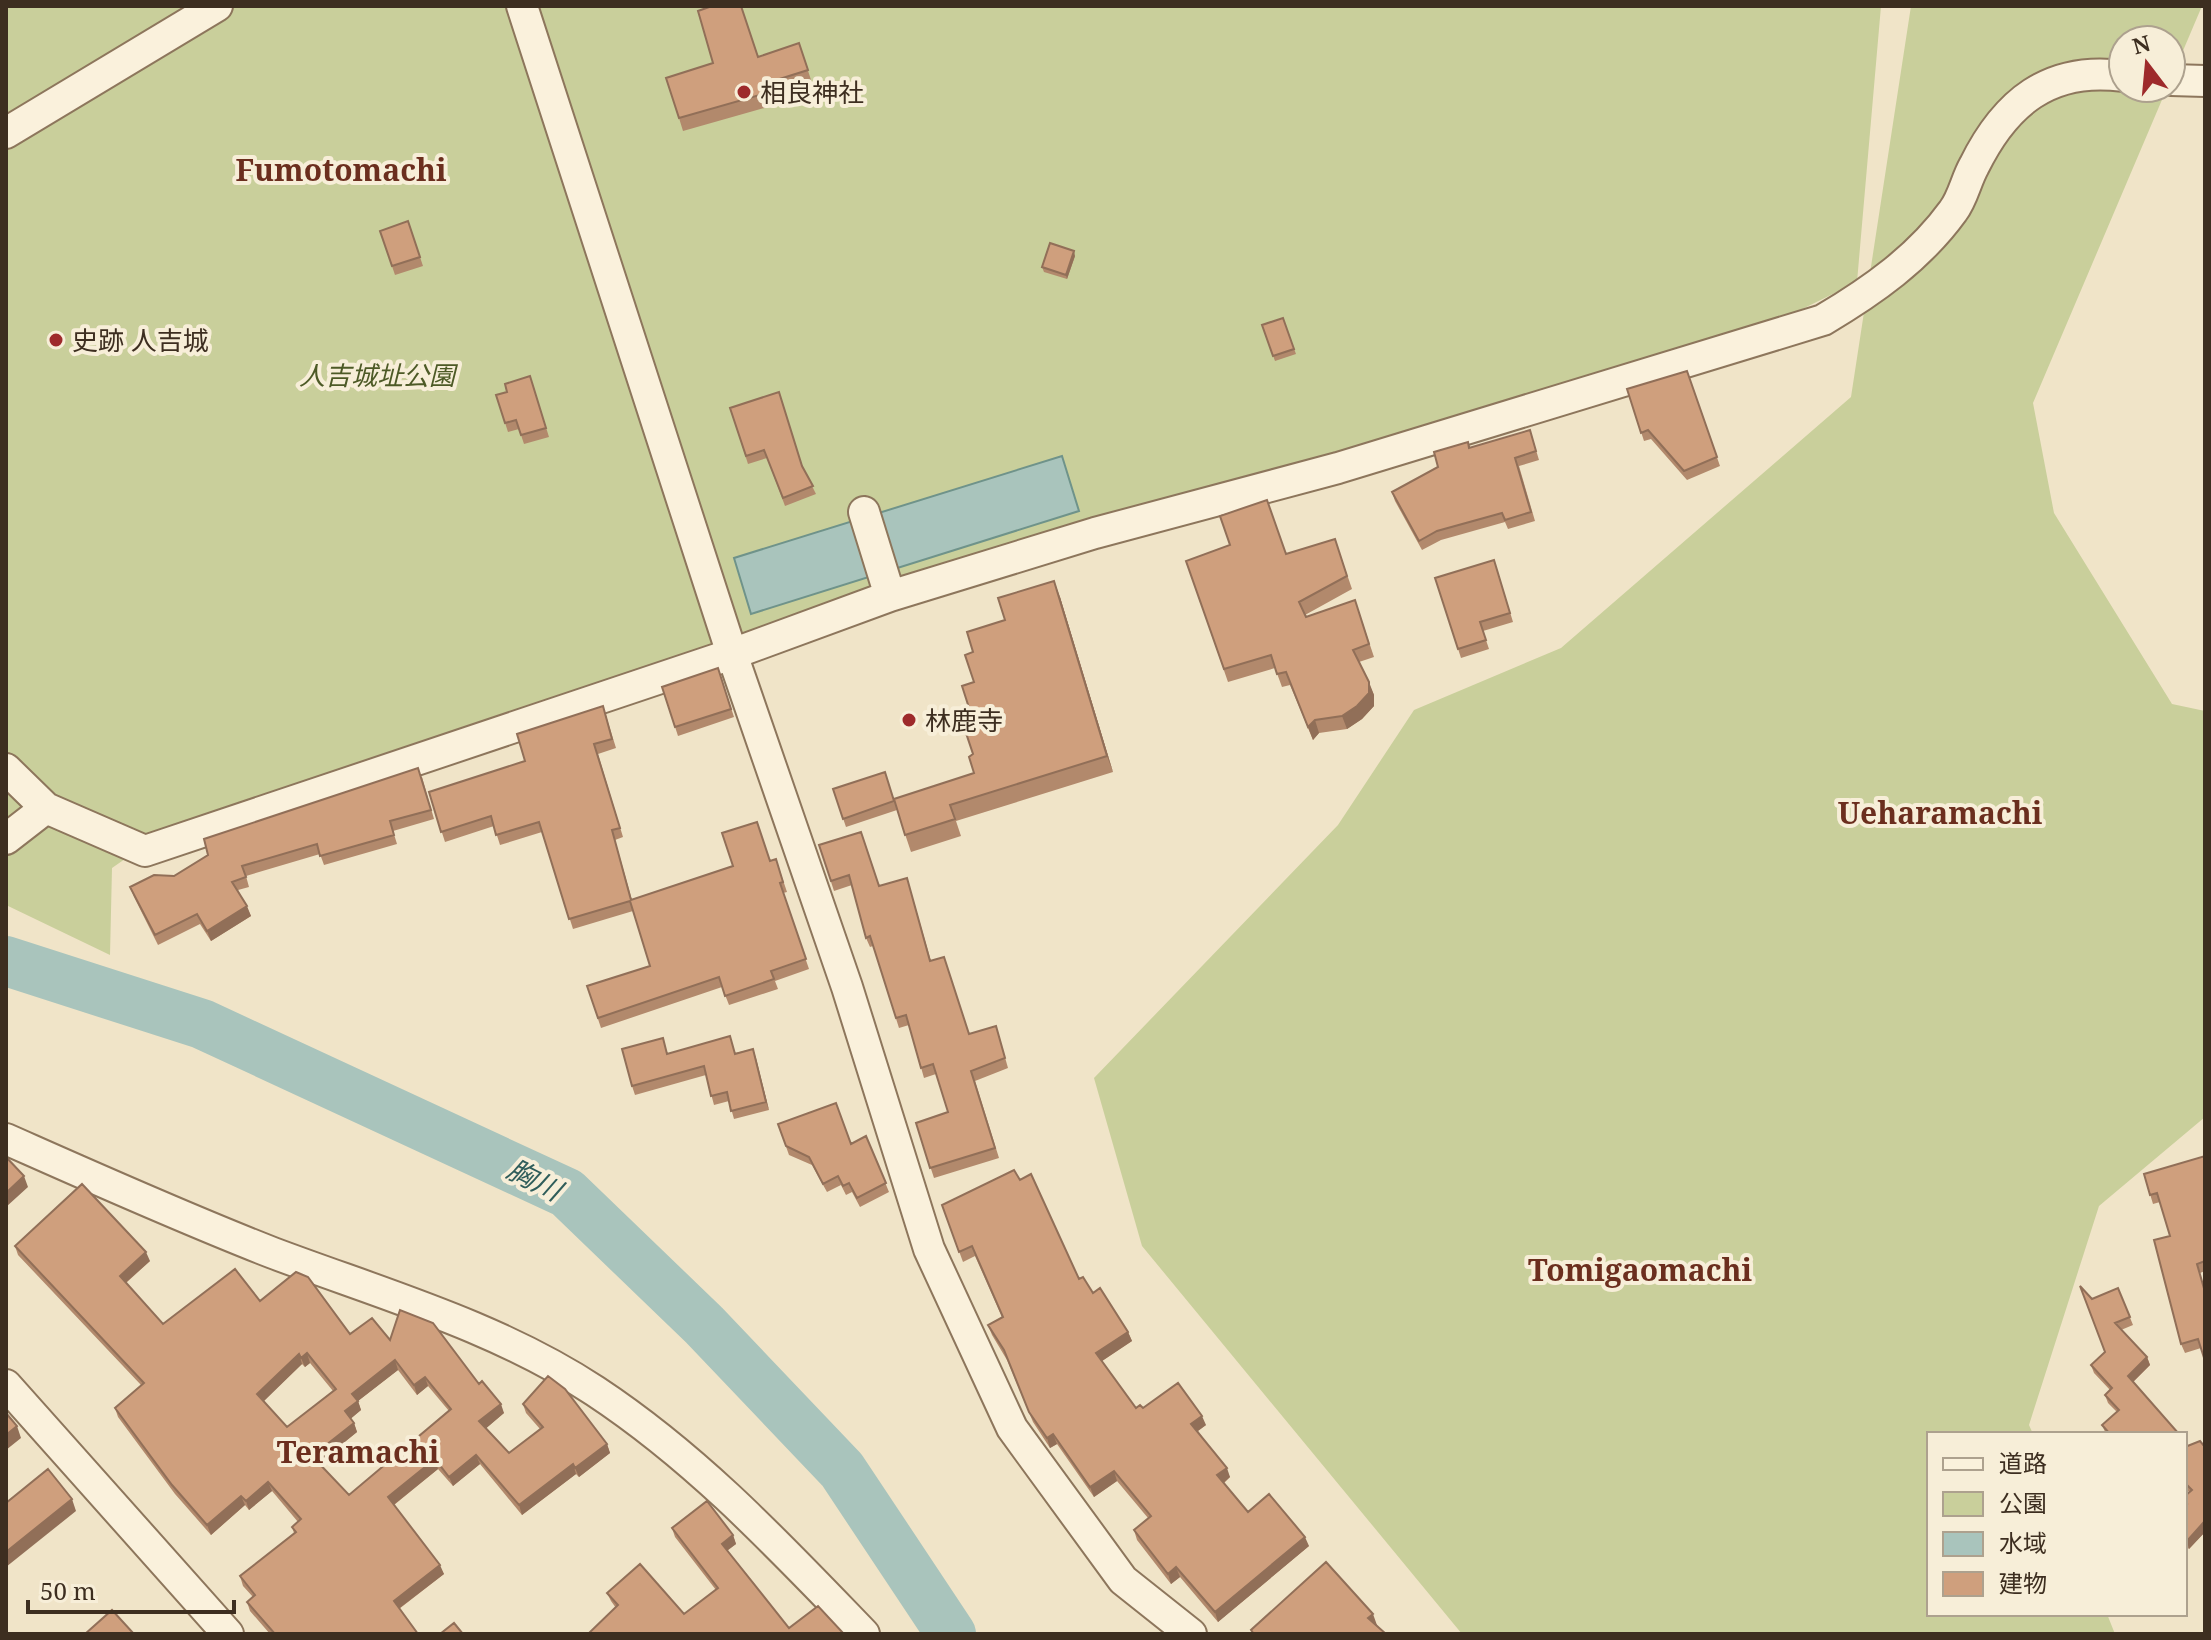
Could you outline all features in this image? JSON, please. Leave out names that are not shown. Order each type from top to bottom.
[{"type":"street","points":[[6,133],[217,6]]},
{"type":"street","points":[[522,6],[732,654],[847,987],[929,1249],[1012,1428],[1123,1580],[1191,1634]]},
{"type":"street","points":[[6,769],[46,808],[145,851],[732,654],[887,586],[1338,468],[1823,320],[1870,293],[1913,256],[1955,209],[1991,132],[2021,98],[2057,83],[2096,72],[2107,74]]},
{"type":"street","points":[[864,512],[887,586]]},
{"type":"street","points":[[7,839],[46,808]]},
{"type":"street","points":[[6,1139],[273,1253],[398,1295],[488,1335],[595,1391],[699,1468],[785,1550],[864,1634]]},
{"type":"street","points":[[6,1385],[228,1634]]},
{"type":"green space","name":"人吉城址公園","points":[[6,6],[1881,6],[1857,282],[1760,330],[148,843],[112,868],[110,955],[6,905]]},
{"type":"green space","points":[[1911,6],[2202,6],[2187,41],[2187,24],[2107,24],[2107,104],[2160,104],[2033,403],[2054,513],[2172,704],[2205,711],[2205,1117],[2099,1206],[2029,1425],[2032,1432],[1927,1432],[1927,1616],[2108,1616],[2115,1634],[1462,1634],[1142,1246],[1094,1078],[1338,825],[1414,710],[1561,648],[1851,397]]},
{"type":"water","points":[[1062,456],[1079,511],[751,614],[734,558]]},
{"type":"building","points":[[712,6],[741,6],[758,57],[799,43],[808,70],[767,83],[770,92],[679,118],[666,78],[713,63],[698,11]]},
{"type":"building","points":[[408,221],[420,257],[392,266],[380,231]]},
{"type":"building","points":[[1050,243],[1074,251],[1066,275],[1042,267]]},
{"type":"building","points":[[1283,318],[1294,349],[1273,356],[1262,325]]},
{"type":"building","points":[[1687,371],[1717,457],[1684,471],[1648,430],[1641,433],[1627,389]]},
{"type":"building","points":[[530,376],[546,428],[521,435],[516,420],[505,423],[496,395],[507,392],[505,384]]},
{"type":"building","points":[[779,392],[802,466],[813,486],[783,498],[764,450],[746,456],[730,408]]},
{"type":"building","points":[[1530,430],[1536,451],[1515,458],[1531,512],[1505,520],[1502,513],[1437,531],[1419,541],[1392,492],[1438,467],[1434,452],[1468,442],[1469,448]]},
{"type":"building","points":[[1267,500],[1286,554],[1335,539],[1347,576],[1299,602],[1306,617],[1355,600],[1369,644],[1353,650],[1369,682],[1369,693],[1342,716],[1315,720],[1308,727],[1286,672],[1277,674],[1271,655],[1224,669],[1186,561],[1230,545],[1220,516]]},
{"type":"building","points":[[1494,560],[1510,613],[1480,622],[1486,640],[1458,649],[1435,578]]},
{"type":"building","points":[[1054,581],[1107,756],[950,805],[955,819],[905,835],[894,799],[974,773],[969,757],[973,754],[960,715],[970,711],[962,686],[974,682],[965,655],[973,652],[967,632],[1005,620],[998,598]]},
{"type":"building","points":[[718,668],[731,709],[675,727],[662,687]]},
{"type":"building","points":[[603,706],[612,739],[594,744],[620,828],[612,830],[631,900],[733,866],[722,833],[757,822],[770,861],[776,859],[783,882],[780,883],[806,959],[771,971],[774,979],[725,996],[719,977],[598,1018],[587,986],[650,966],[630,901],[569,919],[539,822],[496,835],[491,816],[441,832],[429,792],[525,761],[517,734]]},
{"type":"building","points":[[418,768],[431,810],[390,821],[394,835],[320,856],[317,844],[242,866],[246,877],[232,882],[247,906],[207,931],[197,914],[155,935],[130,887],[154,875],[174,876],[208,855],[204,839]]},
{"type":"building","points":[[885,772],[894,801],[843,819],[833,789]]},
{"type":"building","points":[[861,832],[879,886],[907,878],[930,961],[944,957],[969,1034],[996,1026],[1005,1058],[971,1071],[995,1148],[930,1168],[916,1123],[948,1112],[933,1064],[921,1068],[906,1015],[896,1018],[870,936],[866,938],[849,875],[831,881],[819,845]]},
{"type":"building","points":[[730,1036],[735,1054],[753,1049],[766,1102],[731,1111],[727,1092],[711,1096],[704,1066],[632,1086],[622,1049],[663,1038],[667,1054]]},
{"type":"building","points":[[836,1103],[851,1144],[866,1136],[886,1183],[857,1198],[849,1183],[843,1186],[838,1176],[823,1184],[809,1157],[786,1146],[778,1124]]},
{"type":"building","points":[[2205,1156],[2205,1261],[2197,1264],[2205,1292],[2205,1361],[2198,1339],[2181,1344],[2154,1240],[2170,1236],[2157,1193],[2150,1195],[2144,1174]]},
{"type":"building","points":[[6,1157],[24,1176],[6,1193]]},
{"type":"building","points":[[1014,1170],[1020,1180],[1031,1174],[1079,1279],[1083,1277],[1093,1293],[1100,1288],[1128,1332],[1096,1353],[1136,1408],[1140,1405],[1143,1408],[1178,1383],[1202,1416],[1191,1424],[1227,1468],[1217,1475],[1248,1512],[1269,1494],[1305,1537],[1215,1612],[1176,1567],[1168,1574],[1134,1530],[1151,1516],[1114,1471],[1090,1487],[1053,1434],[1047,1438],[1029,1412],[1004,1350],[988,1325],[1003,1317],[972,1246],[959,1252],[942,1205]]},
{"type":"building","points":[[82,1184],[146,1252],[120,1276],[163,1324],[235,1269],[260,1301],[296,1272],[308,1277],[350,1334],[372,1318],[390,1340],[400,1310],[433,1323],[479,1384],[482,1381],[501,1404],[479,1421],[509,1453],[543,1427],[523,1404],[548,1376],[565,1389],[607,1444],[575,1468],[573,1464],[519,1505],[476,1455],[449,1477],[435,1459],[388,1497],[440,1565],[394,1601],[418,1634],[275,1634],[247,1602],[255,1595],[240,1576],[296,1532],[292,1527],[301,1519],[268,1482],[246,1501],[241,1496],[207,1525],[172,1485],[115,1408],[144,1383],[15,1246]],"holes":[[[307,1353],[336,1389],[287,1427],[257,1394],[299,1354],[301,1358]],[[395,1360],[414,1385],[425,1377],[451,1409],[349,1495],[312,1456],[354,1423],[345,1411],[358,1401],[352,1394]]]},
{"type":"building","points":[[2080,1286],[2092,1299],[2118,1288],[2130,1317],[2115,1323],[2147,1357],[2128,1376],[2177,1432],[2108,1432],[2102,1425],[2119,1410],[2105,1395],[2112,1388],[2091,1365],[2105,1352]]},
{"type":"building","points":[[6,1413],[17,1426],[6,1435]]},
{"type":"building","points":[[2200,1441],[2205,1447],[2205,1525],[2203,1523],[2187,1541],[2187,1494],[2192,1490],[2187,1485],[2187,1446]]},
{"type":"building","points":[[48,1469],[72,1499],[6,1552],[6,1503]]},
{"type":"building","points":[[707,1501],[733,1535],[722,1544],[789,1628],[818,1606],[844,1634],[588,1634],[618,1605],[607,1593],[640,1564],[684,1614],[718,1588],[672,1528]]},
{"type":"building","points":[[1326,1562],[1373,1614],[1368,1618],[1386,1634],[1254,1634],[1251,1630]]},
{"type":"building","points":[[112,1610],[134,1634],[85,1634]]},
{"type":"building","points":[[454,1623],[463,1634],[440,1634]]},
{"type":"waterway","name":"胸川","points":[[6,961],[202,1024],[567,1193],[704,1325],[842,1470],[951,1634]]},
{"type":"place","name":"相良神社","points":[[744,92]]},
{"type":"place","name":"史跡 人吉城","points":[[56,340]]},
{"type":"place","name":"林鹿寺","points":[[909,720]]},
{"type":"district","name":"Fumotomachi","points":[[341,169]]},
{"type":"district","name":"Ueharamachi","points":[[1940,812]]},
{"type":"district","name":"Tomigaomachi","points":[[1640,1269]]},
{"type":"district","name":"Teramachi","points":[[358,1451]]}]
